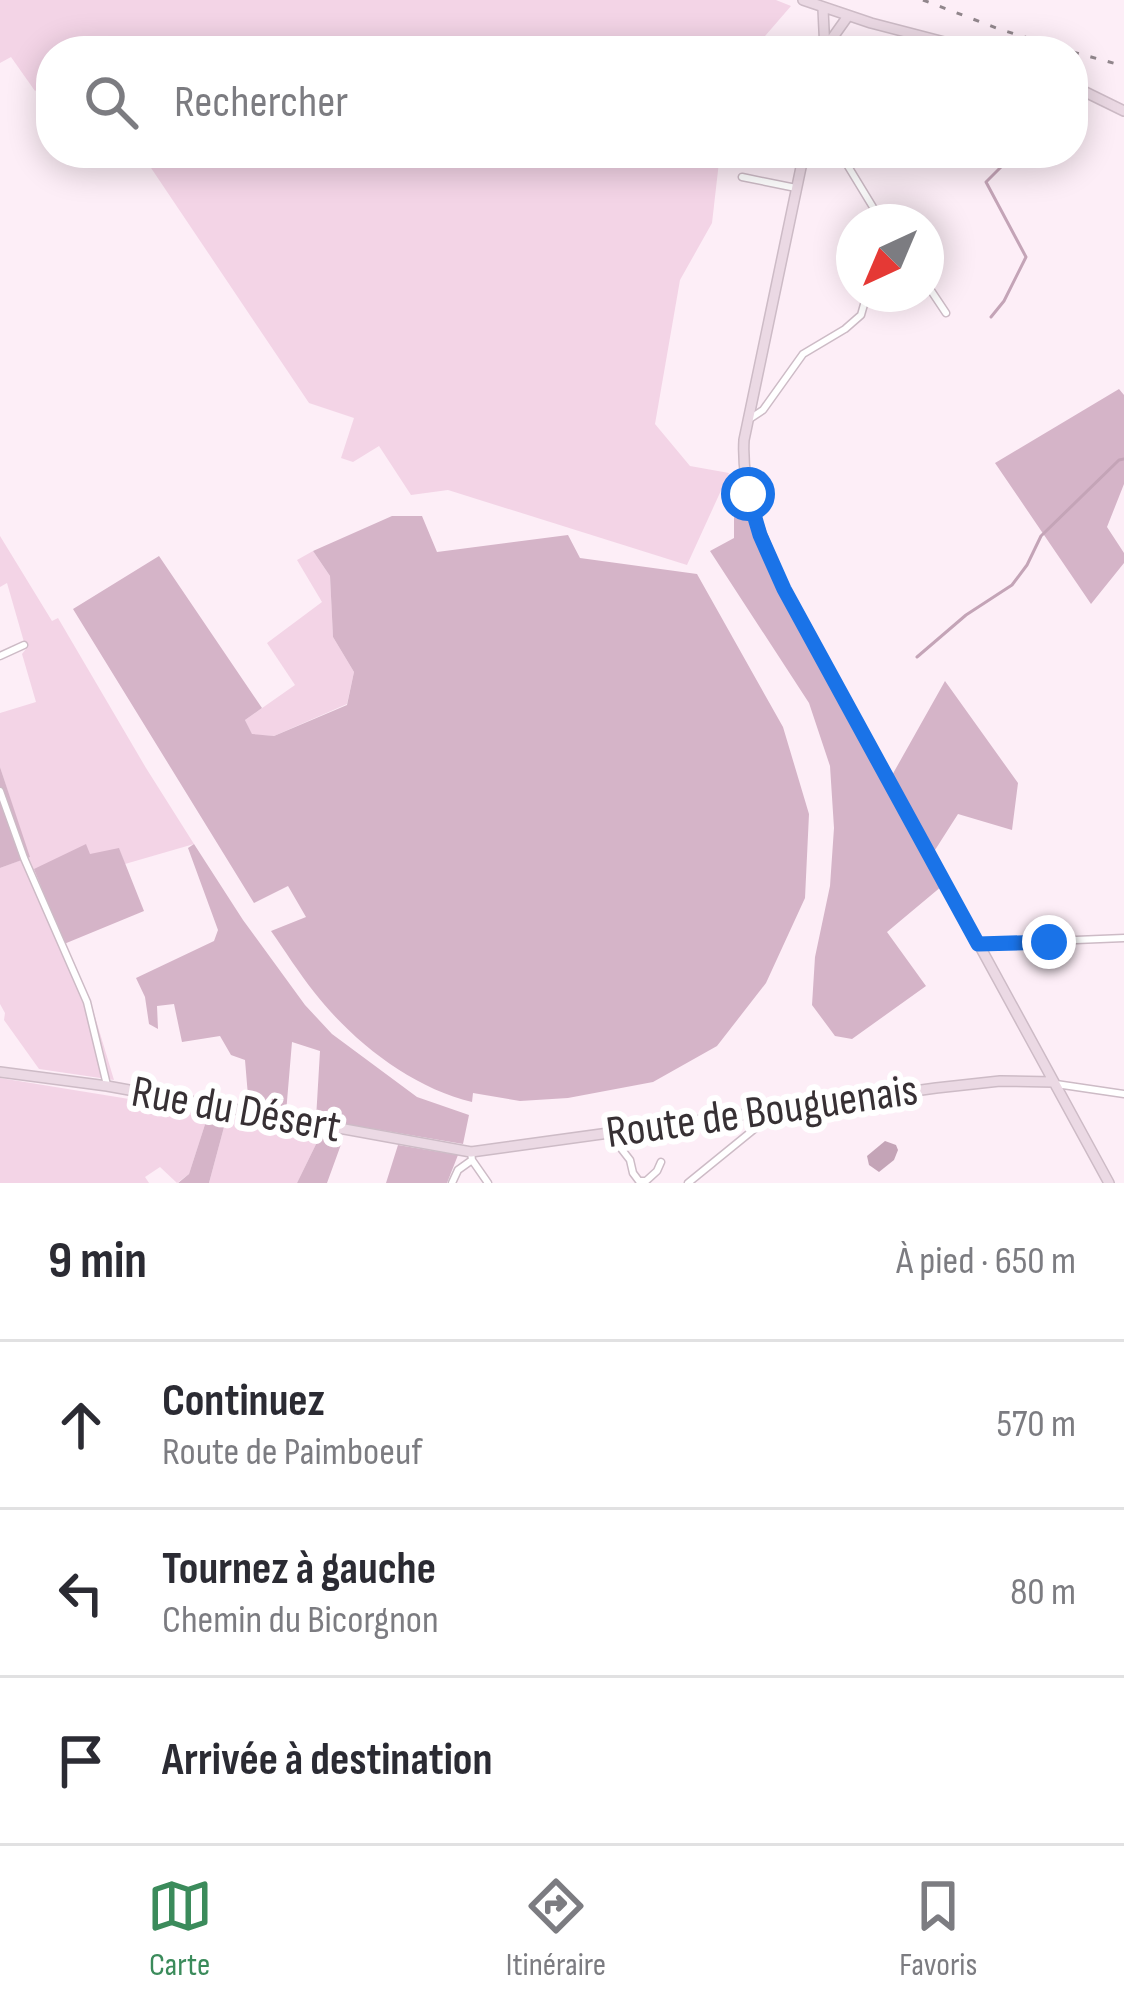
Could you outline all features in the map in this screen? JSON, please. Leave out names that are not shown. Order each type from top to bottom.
[{"type":"street","points":[[803,0],[923,36]]},
{"type":"street","points":[[824,9],[825,36]]},
{"type":"street","points":[[834,36],[848,16]]},
{"type":"street","points":[[1088,93],[1124,111]]},
{"type":"street","points":[[801,168],[744,440],[744,471],[760,535],[784,589],[1109,1183]]},
{"type":"street","points":[[849,168],[871,204]]},
{"type":"street","points":[[742,177],[796,188]]},
{"type":"street","points":[[748,419],[764,410],[803,355],[862,312]]},
{"type":"street","points":[[0,656],[24,645]]},
{"type":"street","points":[[0,790],[24,858],[87,1002],[107,1086]]},
{"type":"street","points":[[978,944],[1124,938]]},
{"type":"street","name":"Rue du Désert","points":[[0,1072],[107,1086],[471,1156]]},
{"type":"street","name":"Route de Bouguenais","points":[[471,1156],[1000,1081],[1053,1082]]},
{"type":"street","points":[[1053,1082],[1124,1094]]},
{"type":"street","points":[[688,1183],[763,1122],[763,1112]]},
{"type":"street","points":[[609,1133],[639,1181],[646,1181],[662,1162]]},
{"type":"street","points":[[452,1183],[471,1156],[488,1183]]},
{"type":"shaded area","points":[[0,0],[776,0],[791,6],[765,36],[36,36],[35,91],[11,57],[0,63]]},
{"type":"shaded area","points":[[151,168],[718,168],[712,223],[680,280],[655,424],[690,466],[729,473],[687,565],[448,490],[411,495],[379,446],[353,462],[341,458],[354,418],[309,403]]},
{"type":"shaded area","points":[[1119,389],[1124,395],[1124,484],[1107,527],[1124,553],[1124,563],[1091,604],[995,463]]},
{"type":"shaded area","points":[[734,480],[772,575],[886,786],[945,681],[1018,783],[1012,830],[958,814],[928,861],[942,886],[887,932],[926,986],[852,1039],[835,1036],[812,1005],[815,957],[830,886],[834,828],[830,766],[809,703],[710,551],[734,538]]},
{"type":"shaded area","points":[[392,516],[422,516],[437,552],[568,535],[580,558],[697,574],[783,727],[809,814],[805,898],[766,983],[717,1046],[653,1082],[568,1098],[520,1101],[473,1093],[472,1102],[427,1086],[365,1045],[314,992],[271,931],[306,917],[288,886],[254,903],[73,609],[159,556],[262,708],[245,720],[252,734],[274,736],[347,705],[354,672],[333,637],[330,576],[313,551]]},
{"type":"shaded area","points":[[0,536],[52,621],[58,618],[194,844],[125,864],[119,849],[89,855],[86,845],[64,944],[90,1000],[114,1080],[39,1069],[4,1020],[0,1004],[0,868],[29,857],[0,767],[0,713],[36,702],[7,583],[0,587]]},
{"type":"shaded area","points":[[313,551],[330,576],[333,637],[354,672],[347,704],[274,736],[252,735],[245,720],[295,685],[267,643],[322,602],[297,560]]},
{"type":"shaded area","points":[[0,767],[30,857],[0,868]]},
{"type":"shaded area","points":[[86,844],[90,854],[119,848],[144,911],[64,944],[34,869]]},
{"type":"shaded area","points":[[194,844],[305,1005],[332,1034],[417,1097],[469,1115],[463,1144],[316,1119],[320,1051],[292,1042],[286,1113],[249,1108],[245,1060],[231,1055],[220,1036],[182,1042],[174,1004],[157,1006],[158,1029],[149,1024],[136,978],[214,941],[218,930],[188,848]]},
{"type":"shaded area","points":[[0,1078],[209,1112],[189,1174],[177,1183],[160,1167],[145,1177],[149,1183],[0,1183]]},
{"type":"shaded area","points":[[209,1112],[227,1116],[209,1183],[178,1183],[189,1174]]},
{"type":"shaded area","points":[[227,1116],[321,1134],[297,1183],[209,1183]]},
{"type":"shaded area","points":[[321,1134],[343,1139],[327,1183],[297,1183]]},
{"type":"shaded area","points":[[885,1141],[898,1150],[879,1172],[869,1165],[867,1156]]},
{"type":"shaded area","points":[[398,1145],[458,1155],[447,1183],[386,1183]]},
{"type":"waterway","points":[[991,317],[1026,257],[986,182],[1000,168]]},
{"type":"waterway","points":[[917,657],[966,615],[1012,585],[1041,536],[1124,459]]},
{"type":"railway","points":[[923,0],[1022,36]]},
{"type":"railway","points":[[1088,56],[1124,66]]},
{"type":"route","points":[[748,494],[784,589],[978,944],[1049,942]]}]
